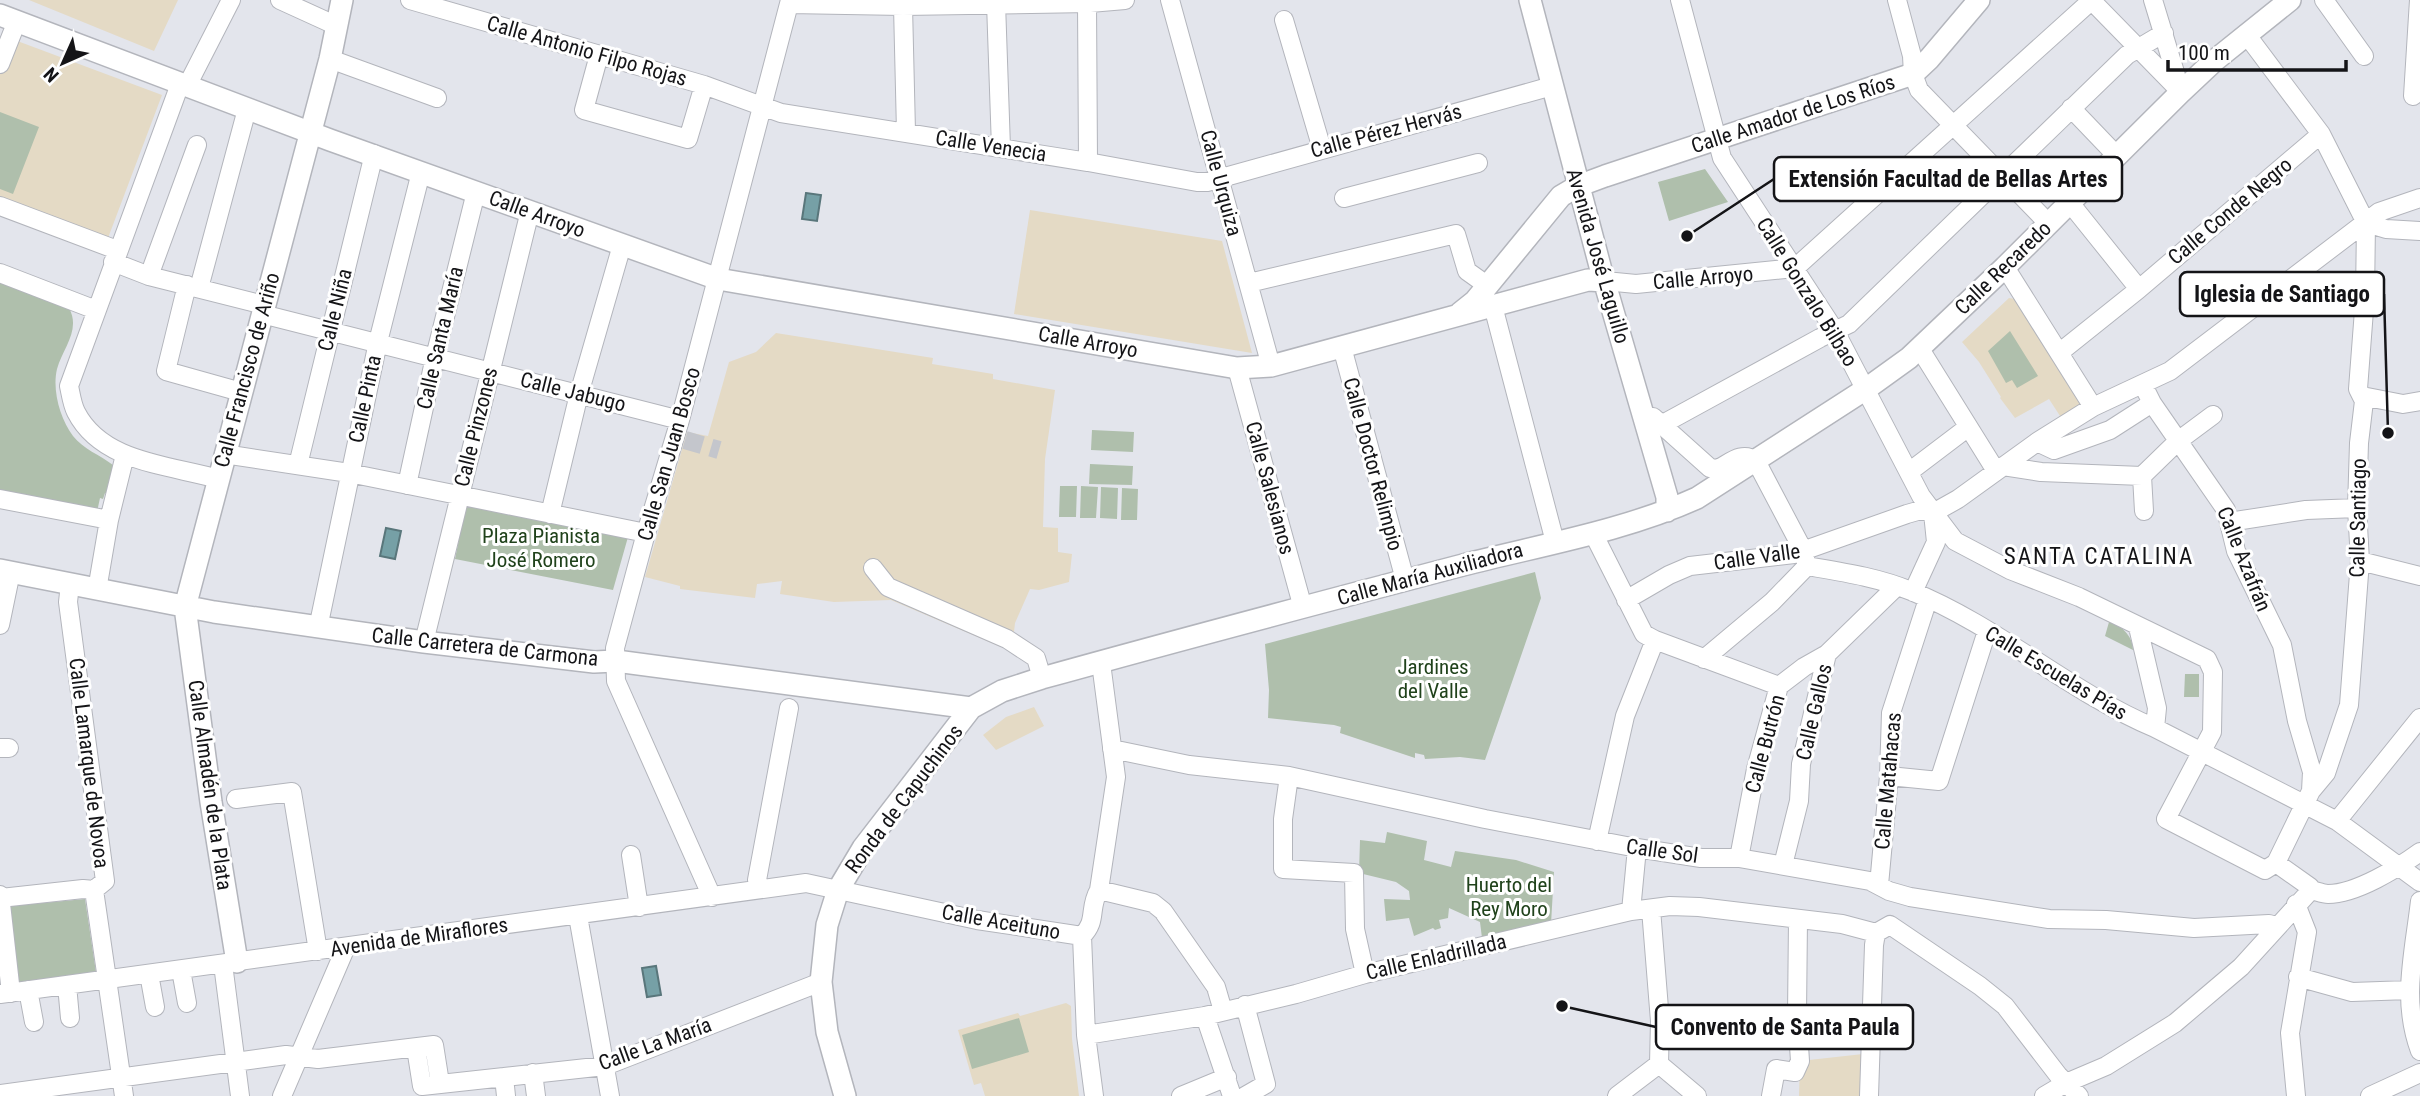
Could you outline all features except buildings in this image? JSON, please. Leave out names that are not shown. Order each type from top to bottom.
[{"type":"main road","name":"Calle Francisco de Ariño","points":[[185,607],[263,309],[292,218],[342,0]]},
{"type":"main road","name":"Avenida José Laguillo","points":[[1530,0],[1578,186],[1667,504]]},
{"type":"main road","name":"Calle Amador de Los Ríos","points":[[1496,293],[1556,200],[1578,186],[1913,74],[1930,60],[1979,0]]},
{"type":"main road","name":"Calle Recaredo","points":[[1866,389],[1920,349],[2181,92],[2246,34],[2290,0]]},
{"type":"main road","name":"Calle Arroyo","points":[[8,18],[310,133],[718,279],[1237,368],[1272,366],[1454,318],[1496,293],[1588,280],[1605,281]]},
{"type":"main road","name":"Calle María Auxiliadora","points":[[964,708],[1002,691],[1042,678],[1405,580],[1593,533],[1667,504],[1721,476],[1866,389]]},
{"type":"main road","name":"Calle Carretera de Carmona","points":[[6,571],[185,607],[318,628],[594,662],[616,661],[964,708]]},
{"type":"main road","name":"Calle Almadén de la Plata","points":[[185,607],[212,802],[230,963]]},
{"type":"main road","name":"Ronda de Capuchinos","points":[[845,1096],[827,1032],[821,982],[827,925],[838,890],[863,848],[964,708]]},
{"type":"street","points":[[0,8],[4,0]]},
{"type":"street","points":[[218,479],[125,455],[99,440],[86,428],[75,410],[69,386],[115,256],[184,85],[231,0]]},
{"type":"street","points":[[280,0],[337,26]]},
{"type":"street","name":"Calle Antonio Filpo Rojas","points":[[410,0],[704,85],[762,106]]},
{"type":"street","points":[[790,2],[903,6],[1125,0]]},
{"type":"street","name":"Calle Urquiza","points":[[1170,0],[1272,366]]},
{"type":"street","name":"Calle Gonzalo Bilbao","points":[[1680,0],[1722,158],[1835,331],[1933,513],[1955,541],[2010,570],[2079,597],[2207,659],[2213,672],[2212,732],[2201,752]]},
{"type":"street","points":[[1897,0],[1919,90],[2049,224]]},
{"type":"street","points":[[1795,268],[2092,0],[2181,92]]},
{"type":"street","points":[[2153,0],[2181,92]]},
{"type":"street","points":[[2323,0],[2364,56]]},
{"type":"street","points":[[2413,96],[2419,1]]},
{"type":"street","name":"Calle San Juan Bosco","points":[[712,897],[617,681],[615,648],[646,533],[680,432],[790,2]]},
{"type":"street","points":[[996,2],[1001,148]]},
{"type":"street","points":[[1087,3],[1088,162]]},
{"type":"street","points":[[903,6],[906,132]]},
{"type":"street","name":"Calle Arroyo","points":[[0,64],[8,18]]},
{"type":"street","points":[[1284,20],[1322,149]]},
{"type":"street","points":[[1661,425],[1849,324],[2071,108],[2137,48],[2164,33]]},
{"type":"street","points":[[2246,34],[2321,134],[2366,223],[2386,229],[2420,231]]},
{"type":"street","points":[[599,55],[584,110],[597,114],[688,139],[704,85]]},
{"type":"street","points":[[330,58],[437,98]]},
{"type":"street","name":"Calle Pérez Hervás","points":[[1220,177],[1552,86]]},
{"type":"street","name":"Calle Venecia","points":[[762,106],[781,113],[1197,182],[1220,177]]},
{"type":"street","points":[[2071,108],[2117,156]]},
{"type":"street","points":[[241,392],[166,371],[247,109]]},
{"type":"street","name":"Calle Conde Negro","points":[[2059,353],[2139,289],[2321,134]]},
{"type":"street","points":[[149,276],[197,145]]},
{"type":"street","name":"Calle Niña","points":[[298,465],[374,155]]},
{"type":"street","points":[[1345,198],[1478,163]]},
{"type":"street","name":"Calle Pinta","points":[[318,628],[377,342],[421,172]]},
{"type":"street","name":"Calle Santa María","points":[[407,485],[476,192]]},
{"type":"street","points":[[1913,592],[1936,542],[1933,513],[1958,499],[2092,407],[2170,371],[2386,208],[2420,198]]},
{"type":"street","points":[[2070,203],[2139,289]]},
{"type":"street","name":"Calle Jabugo","points":[[0,206],[115,256],[149,276],[330,330],[579,394],[680,432]]},
{"type":"street","name":"Calle Pinzones","points":[[424,642],[530,211]]},
{"type":"street","name":"Calle Santiago","points":[[2276,863],[2308,798],[2326,773],[2348,705],[2360,561],[2357,508],[2362,396],[2358,389],[2365,297],[2366,223]]},
{"type":"street","points":[[1249,283],[1456,234],[1467,271],[1496,293],[1555,542]]},
{"type":"street","points":[[550,514],[579,394],[622,245]]},
{"type":"street","points":[[2006,267],[2092,407]]},
{"type":"street","name":"Calle Arroyo","points":[[1605,281],[1636,284],[1795,268]]},
{"type":"street","points":[[0,273],[96,310]]},
{"type":"street","name":"Calle Doctor Relimpio","points":[[1342,347],[1405,580]]},
{"type":"street","points":[[1920,349],[1967,428],[1999,469],[2142,476],[2178,441],[2213,415]]},
{"type":"street","name":"Calle Salesianos","points":[[1237,368],[1303,608]]},
{"type":"street","name":"Calle Azafrán","points":[[2143,385],[2152,403],[2227,512],[2236,551],[2282,645],[2297,720],[2312,772],[2308,798]]},
{"type":"street","points":[[2362,396],[2403,404],[2418,401]]},
{"type":"street","points":[[2038,442],[2054,450],[2098,436],[2152,403]]},
{"type":"street","points":[[1642,408],[1705,465],[1721,476]]},
{"type":"street","points":[[1909,472],[1967,428]]},
{"type":"street","points":[[225,454],[349,473],[646,533]]},
{"type":"street","points":[[97,590],[109,520],[125,455]]},
{"type":"street","points":[[1704,659],[1772,602],[1805,559],[1747,459]]},
{"type":"street","points":[[2142,476],[2144,511]]},
{"type":"street","points":[[0,499],[109,520]]},
{"type":"street","points":[[2229,522],[2305,510],[2357,508]]},
{"type":"street","name":"Calle Valle","points":[[1626,600],[1690,566],[1805,559],[1907,514],[1921,510],[1933,513]]},
{"type":"street","points":[[1593,533],[1644,634],[1779,686]]},
{"type":"street","name":"Calle Escuelas Pías","points":[[1805,559],[1872,577],[1913,592],[1987,631],[2124,715],[2308,798],[2420,881]]},
{"type":"street","points":[[2360,561],[2420,576]]},
{"type":"street","points":[[873,568],[888,587],[1007,639],[1036,658],[1042,678]]},
{"type":"street","points":[[0,625],[6,571]]},
{"type":"street","name":"Calle Lamarque de Novoa","points":[[70,584],[67,597],[104,881],[94,890],[123,1087]]},
{"type":"street","name":"Calle Gallos","points":[[1783,865],[1798,801],[1801,764],[1827,654],[1913,592]]},
{"type":"street","name":"Calle Matahacas","points":[[1880,885],[1891,713],[1913,592]]},
{"type":"street","points":[[2138,626],[2157,708],[2155,728]]},
{"type":"street","points":[[1889,776],[1939,780],[1987,631]]},
{"type":"street","points":[[1597,841],[1625,716],[1655,640]]},
{"type":"street","name":"Calle Butrón","points":[[1739,858],[1756,769],[1779,686],[1827,654]]},
{"type":"street","points":[[1094,1096],[1086,1035],[1082,936],[1091,928],[1093,902],[1099,890],[1116,777],[1101,663]]},
{"type":"street","points":[[757,880],[789,708]]},
{"type":"street","points":[[2337,821],[2420,718]]},
{"type":"street","name":"Calle Sol","points":[[1112,749],[1189,765],[1289,776],[1637,848],[1701,858],[1739,858],[1783,865],[1870,881],[1903,895],[2049,919],[2212,927],[2269,924],[2276,926]]},
{"type":"street","points":[[2201,752],[2166,819],[2265,870],[2276,863],[2311,890],[2328,894],[2351,888],[2400,867],[2420,852]]},
{"type":"street","points":[[1289,776],[1283,818],[1283,869],[1354,873],[1355,929],[1364,974]]},
{"type":"street","points":[[236,799],[292,792],[318,951]]},
{"type":"street","points":[[1631,911],[1637,848]]},
{"type":"street","points":[[631,855],[639,907]]},
{"type":"street","name":"Avenida de Miraflores","points":[[13,992],[806,883],[868,897]]},
{"type":"street","points":[[34,1022],[13,992],[0,897],[94,890]]},
{"type":"street","points":[[1099,890],[1153,903],[1163,911],[1216,987],[1223,1011]]},
{"type":"street","points":[[2045,1096],[2072,1089],[2175,1023],[2241,967],[2311,890]]},
{"type":"street","points":[[1869,1096],[1874,945],[1890,930],[1903,895]]},
{"type":"street","name":"Calle Aceituno","points":[[868,897],[977,920],[1082,936]]},
{"type":"street","points":[[2420,901],[2409,990],[2410,1019],[2420,1051]]},
{"type":"street","points":[[2296,904],[2307,932],[2290,1033],[2296,1096]]},
{"type":"street","name":"Calle Enladrillada","points":[[1205,1016],[1364,974],[1631,911],[1670,906],[1699,907],[1890,930]]},
{"type":"street","points":[[1651,909],[1660,1021],[1658,1065]]},
{"type":"street","points":[[578,916],[610,1096]]},
{"type":"street","points":[[1771,1096],[1776,1069],[1795,1072],[1800,1061],[1797,1015],[1798,919]]},
{"type":"street","points":[[1890,930],[1980,986],[2005,1006],[2072,1089]]},
{"type":"street","points":[[288,1091],[299,1057],[346,947]]},
{"type":"street","points":[[230,963],[240,1096]]},
{"type":"street","points":[[181,970],[187,1003]]},
{"type":"street","points":[[149,974],[155,1007]]},
{"type":"street","points":[[2298,977],[2351,992],[2409,990]]},
{"type":"street","name":"Calle La María","points":[[429,1089],[533,1073],[605,1066],[821,982]]},
{"type":"street","points":[[67,985],[70,1018]]},
{"type":"street","points":[[1245,1005],[1266,1084],[1245,1096]]},
{"type":"street","points":[[1086,1035],[1205,1016],[1232,1096]]},
{"type":"street","points":[[0,1094],[123,1087],[236,1062],[286,1055],[318,1059],[434,1045],[429,1089]]},
{"type":"street","points":[[1617,1096],[1658,1065]]},
{"type":"street","points":[[1658,1065],[1697,1096]]},
{"type":"street","points":[[533,1073],[536,1096]]},
{"type":"street","points":[[2370,1096],[2420,1073]]},
{"type":"street","points":[[503,1077],[506,1096]]},
{"type":"street","points":[[1181,1096],[1227,1077]]},
{"type":"shaded area","points":[[29,0],[178,0],[154,51]]},
{"type":"shaded area","points":[[12,39],[162,95],[108,238],[0,196],[0,71]]},
{"type":"shaded area","points":[[1030,210],[1222,241],[1252,353],[1014,314]]},
{"type":"shaded area","points":[[2009,298],[2021,300],[2085,405],[2062,419],[2049,399],[2015,418],[1979,362],[1962,342]]},
{"type":"shaded area","points":[[776,333],[933,358],[932,364],[993,374],[993,379],[1055,390],[1045,459],[1043,527],[1058,528],[1058,552],[1072,554],[1069,582],[1039,590],[1030,589],[1015,623],[1014,632],[1001,647],[891,600],[834,602],[780,594],[782,581],[757,584],[755,598],[680,589],[680,586],[645,577],[687,432],[708,436],[729,362],[756,352]]},
{"type":"shaded area","points":[[1034,707],[1044,726],[996,750],[983,735],[1006,717]]},
{"type":"shaded area","points":[[1066,1003],[1071,1006],[1079,1096],[985,1096],[981,1083],[974,1085],[958,1030]]},
{"type":"shaded area","points":[[1863,1054],[1861,1096],[1799,1096],[1800,1061]]},
{"type":"green space","points":[[0,112],[39,127],[13,194],[0,189]]},
{"type":"green space","points":[[1705,169],[1728,202],[1669,221],[1658,182]]},
{"type":"green space","points":[[0,277],[69,308],[72,331],[57,369],[56,395],[64,421],[77,441],[113,465],[108,494],[105,493],[103,499],[100,498],[97,512],[0,493]]},
{"type":"green space","points":[[2010,331],[2038,376],[2017,388],[2012,380],[2006,383],[1988,351]]},
{"type":"green space","points":[[1092,430],[1134,432],[1133,452],[1091,450]]},
{"type":"green space","points":[[1090,464],[1133,466],[1132,485],[1089,484]]},
{"type":"green space","points":[[1060,486],[1077,486],[1076,517],[1059,517]]},
{"type":"green space","points":[[1081,486],[1098,487],[1096,518],[1080,518]]},
{"type":"green space","points":[[1101,487],[1118,488],[1117,519],[1100,518]]},
{"type":"green space","points":[[1122,488],[1138,489],[1137,520],[1121,520]]},
{"type":"green space","name":"Plaza Pianista José Romero","points":[[466,504],[628,537],[613,590],[455,559]]},
{"type":"green space","name":"Jardines del Valle","points":[[1535,572],[1541,598],[1485,760],[1460,757],[1425,759],[1424,755],[1415,753],[1415,758],[1340,733],[1341,727],[1334,725],[1268,718],[1269,690],[1265,644]]},
{"type":"green space","points":[[2111,621],[2126,633],[2133,650],[2105,636]]},
{"type":"green space","points":[[2185,674],[2199,674],[2199,697],[2184,697]]},
{"type":"green space","name":"Huerto del Rey Moro","points":[[1387,832],[1427,841],[1424,860],[1451,867],[1455,851],[1516,860],[1554,872],[1551,924],[1482,938],[1480,922],[1449,908],[1448,918],[1439,920],[1441,928],[1433,928],[1414,936],[1409,918],[1386,921],[1384,899],[1410,900],[1409,891],[1396,882],[1359,873],[1360,840],[1385,843]]},
{"type":"green space","points":[[85,899],[96,972],[19,983],[10,906]]},
{"type":"green space","points":[[1019,1018],[1029,1052],[972,1069],[962,1035]]},
{"type":"water","points":[[806,193],[821,195],[817,221],[802,219]]},
{"type":"water","points":[[386,528],[401,531],[395,559],[380,556]]},
{"type":"water","points":[[656,966],[661,995],[647,997],[642,968]]},
{"type":"tunnel","points":[[685,440],[719,450]]},
{"type":"place","name":"Extensión Facultad de Bellas Artes","points":[[1687,236]]},
{"type":"place","name":"Iglesia de Santiago","points":[[2388,433]]},
{"type":"place","name":"Convento de Santa Paula","points":[[1562,1006]]},
{"type":"district","name":"SANTA CATALINA","points":[[2099,556]]}]
